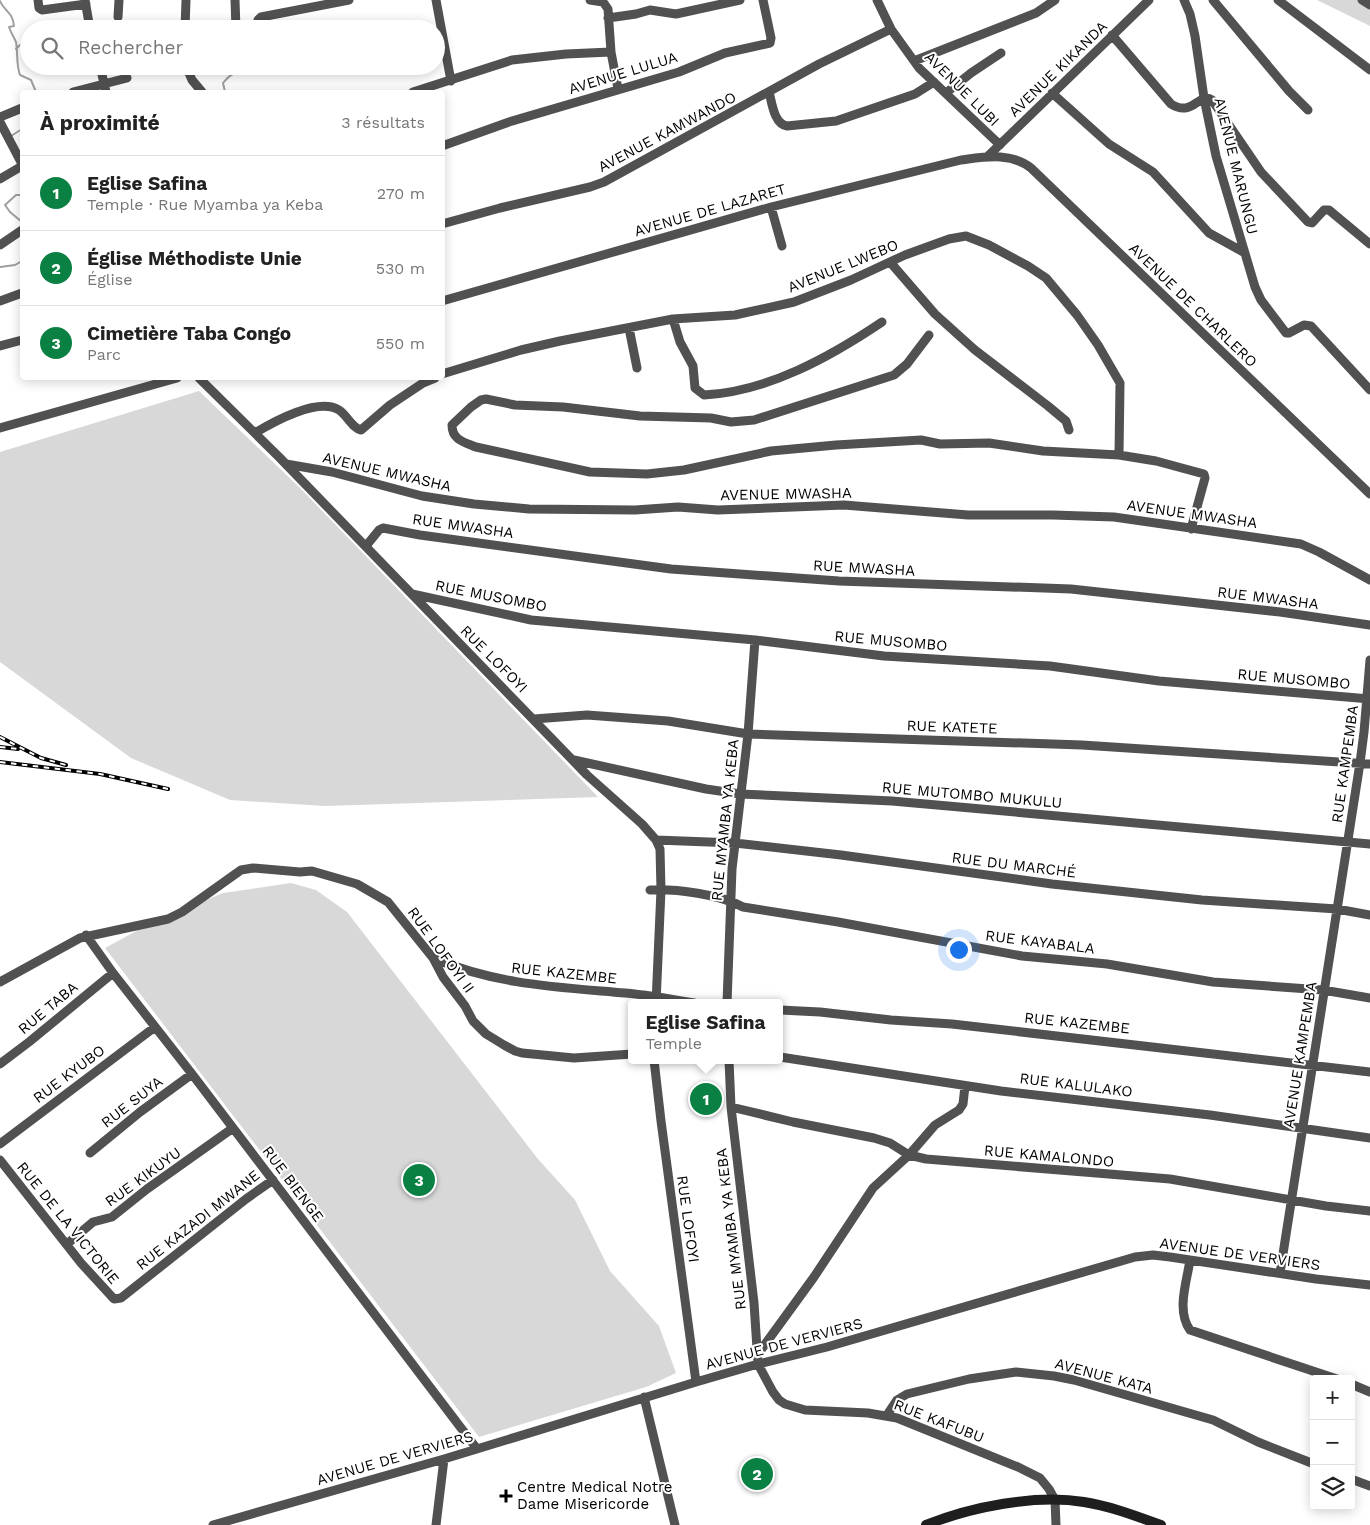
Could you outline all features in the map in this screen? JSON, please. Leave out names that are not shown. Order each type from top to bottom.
[{"type":"main road","points":[[926,1525],[951,1516],[1001,1504],[1055,1500],[1090,1503],[1137,1521],[1161,1525]]},
{"type":"street","points":[[38,0],[39,8],[42,10],[85,2],[88,20]]},
{"type":"street","points":[[118,17],[119,0]]},
{"type":"street","points":[[185,20],[186,0]]},
{"type":"street","points":[[235,0],[236,20]]},
{"type":"street","points":[[258,20],[261,17],[349,0]]},
{"type":"street","points":[[436,0],[440,20]]},
{"type":"street","points":[[590,0],[606,3],[608,9],[611,52],[618,89]]},
{"type":"street","points":[[608,18],[650,10],[676,14],[740,0]]},
{"type":"street","name":"AVENUE LULUA","points":[[445,145],[509,122],[679,72],[725,52],[770,43],[771,38],[764,0]]},
{"type":"street","points":[[914,61],[1036,13],[1055,0]]},
{"type":"street","name":"AVENUE KIKANDA","points":[[988,157],[1148,0]]},
{"type":"street","name":"AVENUE MARUNGU","points":[[1184,0],[1190,14],[1195,36],[1204,98],[1216,156],[1258,293],[1284,331],[1288,334],[1304,325],[1312,326],[1368,384]]},
{"type":"street","points":[[1213,0],[1289,91],[1308,110]]},
{"type":"street","points":[[1278,0],[1370,70]]},
{"type":"street","points":[[1362,0],[1370,5]]},
{"type":"street","name":"AVENUE LUBI","points":[[880,1],[891,29],[914,61],[1000,146]]},
{"type":"street","name":"AVENUE KAMWANDO","points":[[445,223],[604,182],[819,64],[891,29]]},
{"type":"street","points":[[1112,35],[1171,104],[1178,108],[1186,109],[1204,98],[1212,100],[1261,172],[1303,218],[1312,223],[1324,210],[1328,210],[1370,244]]},
{"type":"street","points":[[445,48],[451,80]]},
{"type":"street","points":[[419,90],[512,60],[611,52]]},
{"type":"street","points":[[946,93],[970,73],[1001,53]]},
{"type":"street","points":[[102,75],[105,88]]},
{"type":"street","points":[[190,75],[200,90]]},
{"type":"street","points":[[88,90],[105,88],[127,78]]},
{"type":"street","points":[[769,92],[778,121],[782,125],[787,126],[836,121],[922,92],[934,82]]},
{"type":"street","points":[[1052,93],[1109,144],[1153,172],[1209,233],[1245,253]]},
{"type":"street","points":[[0,117],[20,109]]},
{"type":"street","points":[[0,122],[20,161]]},
{"type":"street","name":"AVENUE DE LAZARET","points":[[445,300],[771,206],[961,160],[988,157]]},
{"type":"street","name":"AVENUE DE CHARLERO","points":[[988,157],[1014,158],[1031,168],[1370,494]]},
{"type":"street","points":[[0,179],[20,166]]},
{"type":"street","points":[[771,206],[782,246]]},
{"type":"street","points":[[0,245],[20,231]]},
{"type":"street","name":"AVENUE LWEBO","points":[[445,373],[521,350],[629,328],[673,320],[735,315],[794,302],[949,239],[966,236],[975,238],[1004,253],[1046,278],[1077,315],[1118,378],[1121,386],[1119,456]]},
{"type":"street","points":[[890,262],[935,314],[975,350],[1066,421],[1069,430]]},
{"type":"street","points":[[0,301],[20,294]]},
{"type":"street","points":[[673,320],[680,342],[693,366],[695,388],[704,396],[747,389],[772,380],[822,358],[854,341],[882,322]]},
{"type":"street","points":[[629,328],[637,368]]},
{"type":"street","points":[[929,335],[907,364],[894,375],[754,420],[731,422],[711,418],[640,416],[563,407],[515,405],[492,400],[481,400],[452,425],[455,437],[459,441],[476,447],[590,472],[647,474],[690,469],[771,451],[913,440],[940,444],[989,443],[1051,452],[1119,456],[1156,461],[1204,474],[1205,478],[1191,529]]},
{"type":"street","points":[[0,346],[20,341]]},
{"type":"street","name":"RUE LOFOYI","points":[[201,380],[286,464],[472,657],[574,760],[625,807],[656,840]]},
{"type":"street","points":[[255,433],[272,422],[296,413],[330,406],[344,413],[357,429],[361,430],[390,405],[430,380]]},
{"type":"street","points":[[0,428],[153,381]]},
{"type":"street","name":"AVENUE MWASHA","points":[[286,464],[332,472],[422,496],[474,504],[529,509],[635,510],[688,507],[718,510],[844,505],[968,515],[1114,517],[1301,544],[1320,552],[1370,580]]},
{"type":"street","name":"RUE MWASHA","points":[[366,546],[383,528],[671,569],[839,581],[1071,589],[1280,612],[1370,625]]},
{"type":"street","name":"RUE MUSOMBO","points":[[412,594],[531,620],[755,640],[884,656],[1050,666],[1159,681],[1369,699]]},
{"type":"street","name":"RUE MYAMBA YA KEBA","points":[[726,999],[735,843],[748,734],[755,640]]},
{"type":"street","name":"RUE KAMPEMBA","points":[[1348,842],[1369,699],[1370,660]]},
{"type":"street","name":"RUE KATETE","points":[[534,719],[587,715],[668,721],[748,734],[1082,745],[1370,764]]},
{"type":"street","name":"RUE MUTOMBO MUKULU","points":[[574,760],[706,789],[740,794],[892,801],[1370,844]]},
{"type":"street","points":[[656,840],[661,855],[662,890],[656,999]]},
{"type":"street","name":"RUE DU MARCHÉ","points":[[656,840],[735,843],[841,855],[1052,884],[1202,900],[1337,909],[1370,915]]},
{"type":"street","name":"AVENUE KAMPEMBA","points":[[1280,1273],[1314,1066],[1323,990],[1348,842]]},
{"type":"street","name":"RUE LOFOYI II","points":[[0,982],[65,944],[86,935],[168,919],[182,912],[220,883],[241,870],[253,868],[300,872],[312,871],[356,884],[388,902],[433,958],[443,977],[465,1006],[472,1021],[486,1034],[509,1048],[522,1053],[574,1058],[628,1054]]},
{"type":"street","name":"RUE KAYABALA","points":[[650,890],[703,895],[731,900],[743,907],[838,922],[1022,956],[1108,964],[1213,982],[1323,990],[1370,998]]},
{"type":"street","name":"RUE BIENGE","points":[[86,935],[113,973],[477,1449]]},
{"type":"street","name":"RUE KAZEMBE","points":[[433,958],[462,969],[520,984],[648,999]]},
{"type":"street","name":"RUE TABA","points":[[0,1064],[113,973]]},
{"type":"street","name":"RUE KAZEMBE","points":[[783,1010],[952,1024],[1370,1072]]},
{"type":"street","name":"RUE KYUBO","points":[[0,1144],[155,1027]]},
{"type":"street","name":"RUE KALULAKO","points":[[783,1057],[965,1086],[1210,1115],[1370,1138]]},
{"type":"street","name":"RUE LOFOYI","points":[[654,1064],[660,1121],[696,1382]]},
{"type":"street","name":"RUE MYAMBA YA KEBA","points":[[729,1064],[731,1107],[754,1303],[758,1359]]},
{"type":"street","name":"RUE SUYA","points":[[90,1153],[140,1112],[192,1074]]},
{"type":"street","points":[[758,1359],[873,1188],[910,1155],[935,1125],[959,1110],[965,1086]]},
{"type":"street","name":"RUE KAMALONDO","points":[[731,1107],[874,1138],[890,1143],[910,1155],[939,1161],[1178,1180],[1326,1206],[1370,1211]]},
{"type":"street","name":"RUE KIKUYU","points":[[67,1244],[93,1222],[112,1217],[147,1189],[233,1128]]},
{"type":"street","name":"RUE DE LA VICTORIE","points":[[0,1160],[35,1207],[114,1300],[121,1298],[141,1282]]},
{"type":"street","name":"RUE KAZADI MWANE","points":[[141,1282],[273,1180]]},
{"type":"street","name":"AVENUE DE VERVIERS","points":[[213,1525],[477,1449],[696,1382],[758,1359],[827,1347],[1135,1258],[1153,1255],[1370,1285]]},
{"type":"street","points":[[1190,1260],[1184,1298],[1184,1317],[1190,1330],[1325,1375]]},
{"type":"street","name":"RUE KAFUBU","points":[[758,1359],[773,1392],[785,1404],[805,1410],[887,1415],[906,1421],[1040,1478],[1055,1500]]},
{"type":"street","name":"AVENUE KATA","points":[[887,1415],[897,1400],[914,1391],[1008,1373],[1046,1375],[1074,1380],[1213,1420],[1258,1442],[1310,1462]]},
{"type":"street","points":[[1355,1386],[1370,1392]]},
{"type":"street","points":[[644,1397],[675,1525]]},
{"type":"street","points":[[436,1525],[444,1459]]},
{"type":"street","points":[[1355,1480],[1370,1486]]},
{"type":"street","points":[[1055,1500],[1056,1525]]},
{"type":"shaded area","points":[[1317,0],[1370,0],[1370,26]]},
{"type":"shaded area","points":[[199,391],[302,490],[598,797],[325,806],[230,800],[131,758],[0,662],[0,452]]},
{"type":"shaded area","points":[[291,883],[316,890],[347,912],[538,1159],[575,1200],[610,1271],[659,1326],[676,1373],[646,1387],[479,1437],[105,948],[151,923],[223,893]]},
{"type":"waterway","points":[[0,1],[13,21],[14,26],[9,27],[16,42],[20,75]]},
{"type":"waterway","points":[[16,49],[20,45]]},
{"type":"waterway","points":[[20,75],[31,80],[35,90]]},
{"type":"waterway","points":[[225,90],[223,83],[232,75]]},
{"type":"waterway","points":[[11,136],[20,130]]},
{"type":"waterway","points":[[20,195],[16,195],[5,205],[20,220]]},
{"type":"waterway","points":[[0,267],[15,265],[20,262]]},
{"type":"railway","points":[[0,737],[41,758],[66,765]]},
{"type":"railway","points":[[0,747],[18,749]]},
{"type":"railway","points":[[0,762],[100,774],[168,789]]},
{"type":"place","name":"Eglise Safina","points":[[706,1099]]},
{"type":"place","name":"Cimetière Taba Congo","points":[[419,1180]]},
{"type":"place","name":"Église Méthodiste Unie","points":[[757,1474]]},
{"type":"place","name":"Centre Medical Notre Dame Misericorde","points":[[506,1496]]}]
